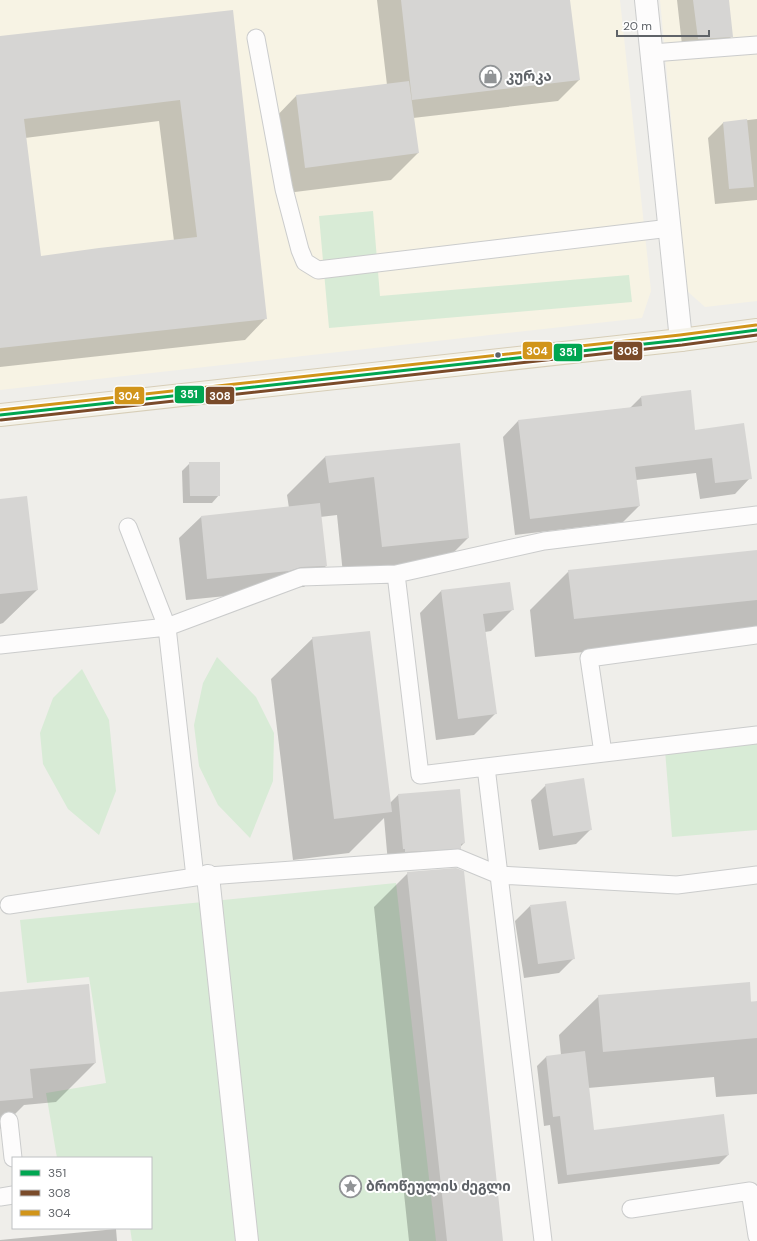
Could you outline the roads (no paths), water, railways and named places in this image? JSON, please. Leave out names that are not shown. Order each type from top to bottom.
[{"type":"main road","points":[[0,415],[681,340],[757,330]]},
{"type":"street","points":[[646,0],[681,340]]},
{"type":"street","points":[[202,877],[247,1241]]},
{"type":"lane","points":[[256,38],[284,189],[300,250],[305,262],[318,270],[670,228]]},
{"type":"lane","points":[[652,53],[757,45]]},
{"type":"lane","points":[[0,645],[167,627],[301,577],[396,574],[544,541],[757,515]]},
{"type":"lane","points":[[128,527],[167,627],[202,877]]},
{"type":"lane","points":[[396,574],[420,775],[757,735]]},
{"type":"lane","points":[[603,753],[589,658],[757,635]]},
{"type":"lane","points":[[486,767],[543,1241]]},
{"type":"lane","points":[[9,905],[202,877],[458,858],[499,875],[677,885],[757,875]]},
{"type":"lane","points":[[9,1121],[14,1157]]},
{"type":"lane","points":[[631,1209],[750,1191],[757,1236]]},
{"type":"lane","points":[[0,1197],[12,1195]]},
{"type":"place","name":"კურკა","points":[[490,76]]},
{"type":"place","name":"ბროწეულის ძეგლი","points":[[350,1186]]}]
